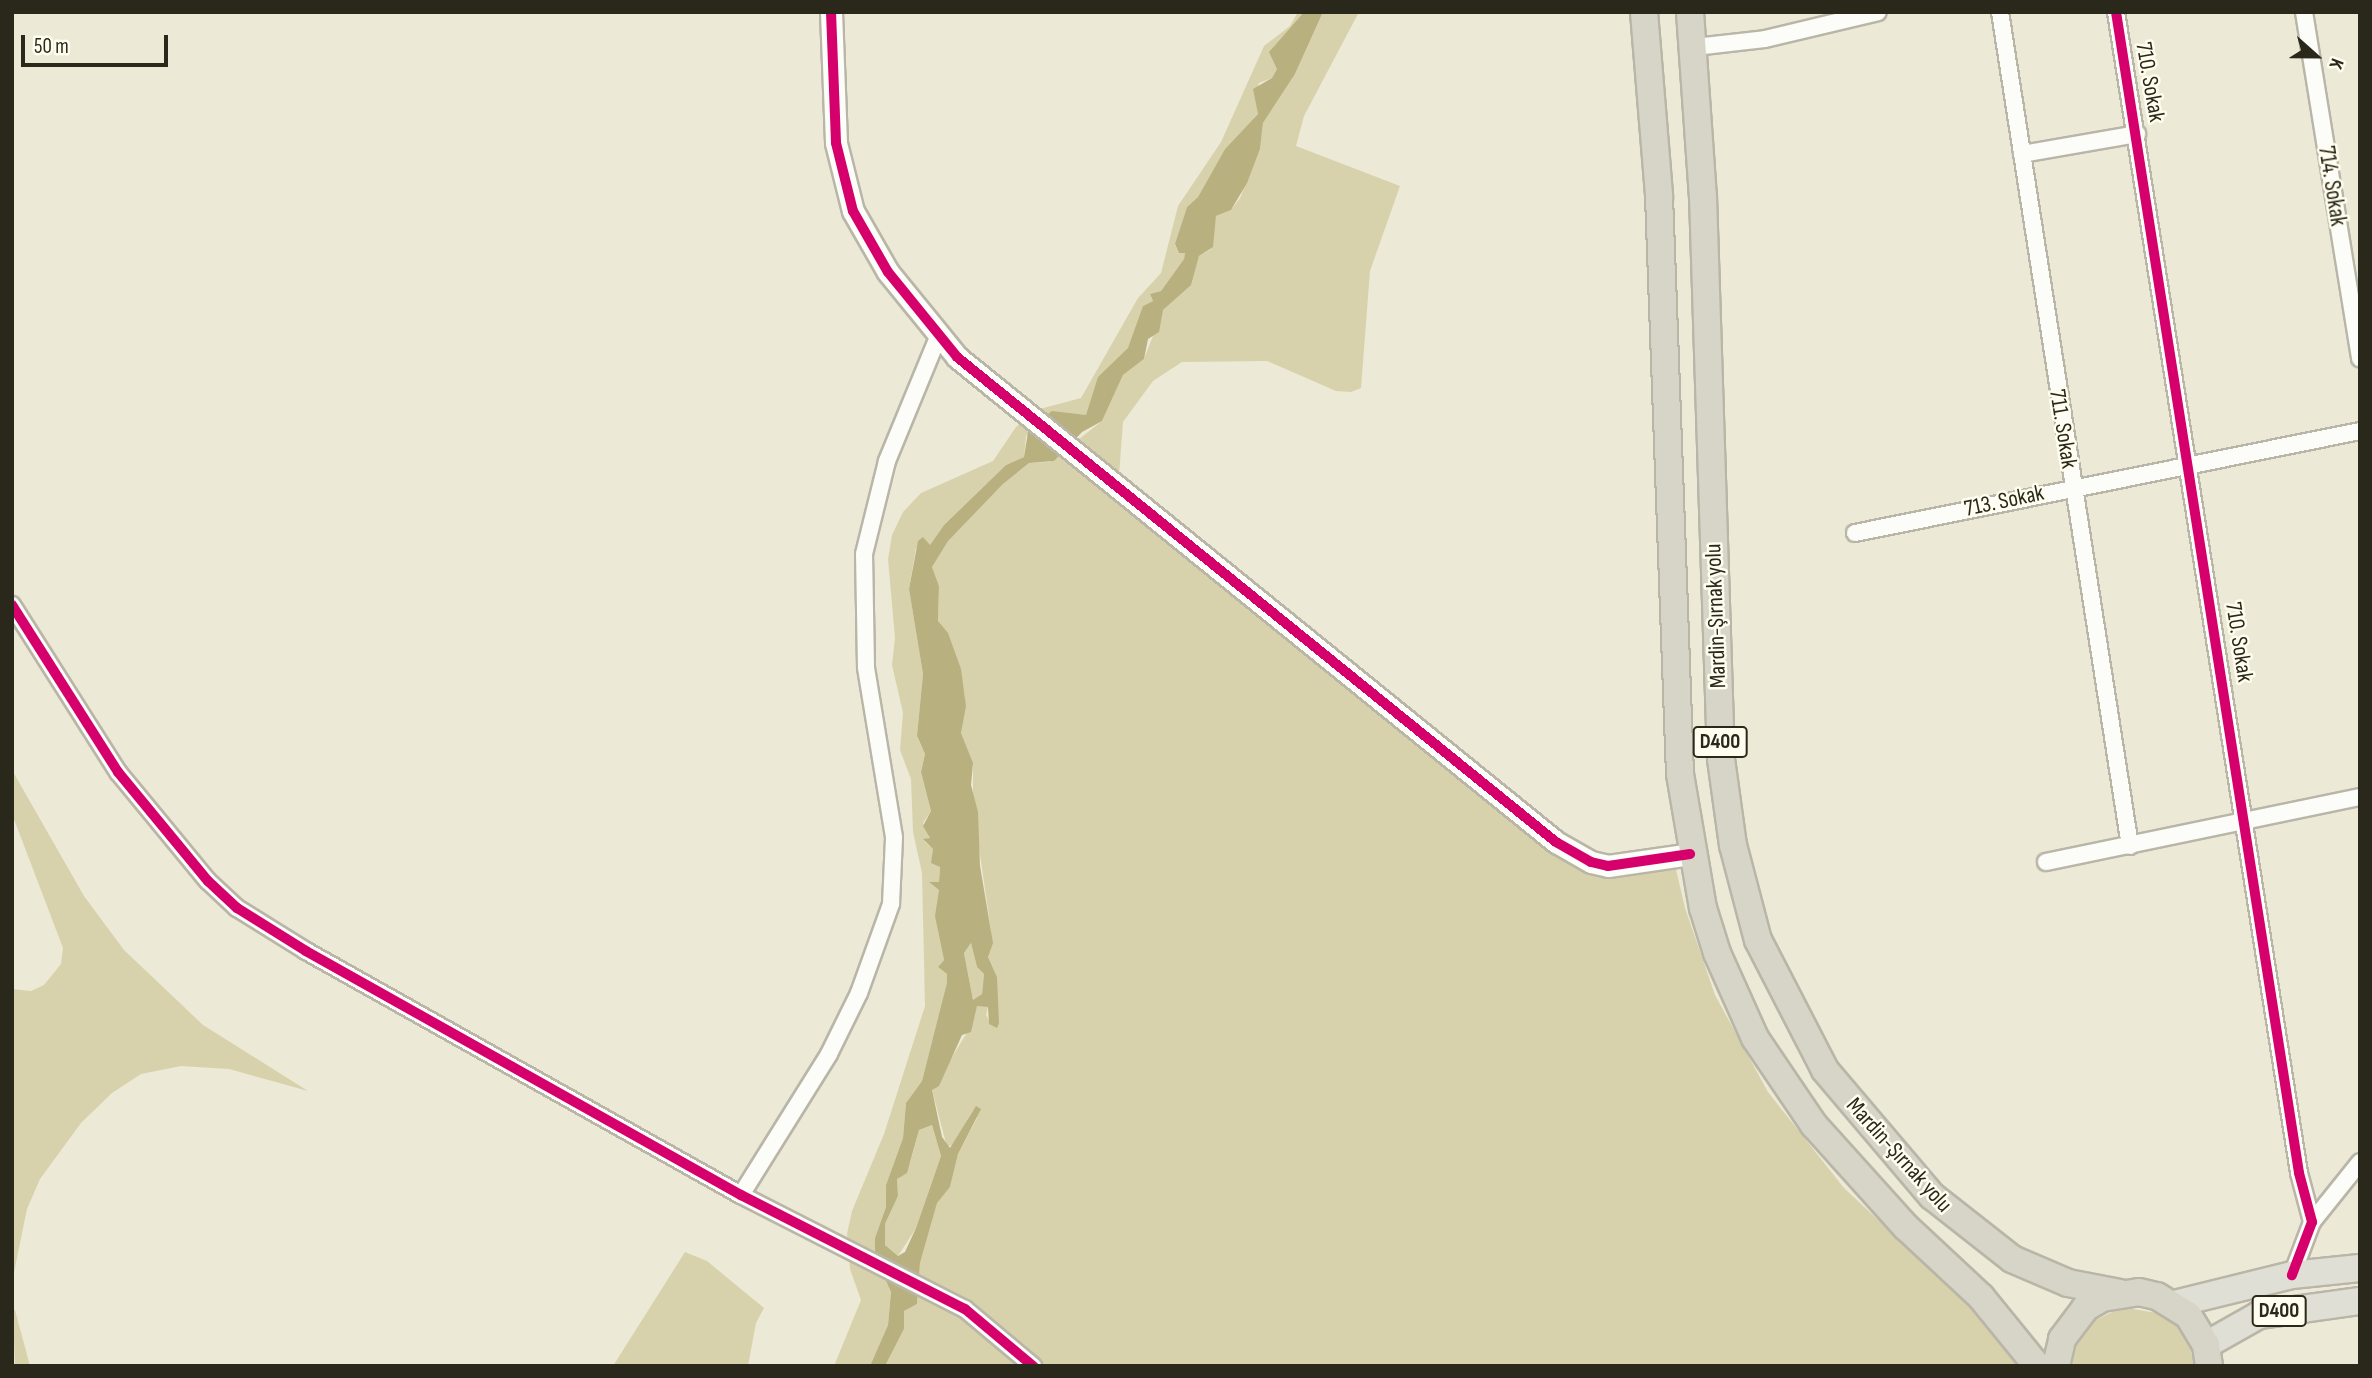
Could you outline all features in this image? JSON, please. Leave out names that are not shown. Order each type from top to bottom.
[{"type":"highway","points":[[1644,12],[1659,196],[1680,774],[1690,854],[1717,953],[1755,1038],[1786,1086],[1863,1181],[1981,1297],[2036,1366]]},
{"type":"highway","name":"Mardin-Şırnak yolu","points":[[1690,12],[1695,47],[1721,759],[1733,845],[1758,940],[1825,1070],[1932,1196],[2012,1259],[2068,1283],[2120,1293],[2148,1294],[2174,1304]]},
{"type":"highway","points":[[2056,1366],[2071,1322],[2094,1303],[2120,1293]]},
{"type":"highway","points":[[2174,1304],[2188,1315],[2210,1359]]},
{"type":"main road","name":"D400","points":[[2174,1304],[2292,1275],[2360,1268]]},
{"type":"main road","name":"D400","points":[[2210,1359],[2259,1315],[2360,1301]]},
{"type":"street","points":[[831,12],[835,143],[843,180],[875,251],[938,337],[957,357],[1556,842],[1591,862],[1608,866],[1690,854]]},
{"type":"street","points":[[1695,47],[1765,39],[1878,12]]},
{"type":"street","name":"711. Sokak","points":[[2000,12],[2130,846]]},
{"type":"street","name":"710. Sokak","points":[[2116,12],[2191,465],[2298,1173],[2312,1222]]},
{"type":"street","name":"714. Sokak","points":[[2304,12],[2360,359]]},
{"type":"street","points":[[2022,153],[2137,134]]},
{"type":"street","points":[[741,1195],[829,1054],[859,993],[891,904],[894,837],[866,667],[864,554],[887,461],[938,337]]},
{"type":"street","name":"713. Sokak","points":[[1855,533],[2072,487],[2360,432]]},
{"type":"street","points":[[12,605],[118,772],[208,881],[237,908],[306,951],[741,1195],[941,1296],[986,1323],[1032,1366]]},
{"type":"street","points":[[2046,862],[2245,824],[2360,797]]},
{"type":"street","points":[[2292,1275],[2312,1222],[2360,1162]]},
{"type":"shaded area","points":[[1298,12],[1304,12],[1273,47],[1277,69],[1272,78],[1259,83],[1255,95],[1258,114],[1225,149],[1198,197],[1187,207],[1175,245],[1179,253],[1185,253],[1184,259],[1161,291],[1150,294],[1153,301],[1143,306],[1130,346],[1098,384],[1086,415],[1056,413],[1026,436],[1024,457],[1006,465],[944,525],[930,545],[916,548],[909,589],[923,674],[917,737],[925,754],[921,772],[931,811],[923,823],[930,838],[924,841],[933,849],[932,860],[940,866],[939,882],[929,882],[939,890],[938,930],[944,960],[938,967],[947,974],[948,983],[922,1081],[906,1103],[903,1138],[886,1185],[886,1207],[875,1238],[875,1255],[891,1292],[888,1325],[870,1366],[834,1366],[861,1300],[850,1269],[847,1234],[852,1211],[884,1134],[925,1006],[922,873],[913,832],[911,779],[900,750],[903,713],[892,665],[895,638],[888,559],[892,535],[903,512],[921,493],[993,461],[1016,427],[1036,410],[1081,398],[1138,298],[1161,273],[1178,206],[1221,142],[1264,46],[1290,26]]},
{"type":"shaded area","points":[[1304,12],[1323,12],[1295,74],[1263,123],[1260,149],[1247,183],[1231,210],[1216,216],[1213,247],[1199,256],[1191,285],[1163,310],[1159,332],[1148,339],[1144,359],[1123,375],[1102,421],[1082,432],[1054,461],[1029,463],[1003,484],[948,541],[932,567],[939,586],[938,621],[948,633],[961,669],[966,706],[961,733],[973,763],[971,785],[978,812],[980,866],[993,943],[988,957],[997,977],[999,1023],[997,1028],[989,1024],[988,1007],[977,1006],[971,1032],[962,1035],[939,1086],[932,1090],[942,1137],[950,1148],[976,1106],[981,1109],[958,1154],[950,1187],[937,1203],[920,1263],[917,1304],[904,1311],[904,1329],[885,1366],[870,1366],[888,1325],[891,1292],[875,1256],[875,1238],[886,1207],[886,1185],[903,1138],[906,1103],[922,1081],[947,983],[947,974],[938,967],[944,960],[935,916],[939,890],[929,882],[939,882],[940,867],[931,863],[933,849],[923,839],[930,838],[923,826],[931,811],[921,772],[925,754],[917,736],[923,674],[909,589],[918,541],[923,537],[930,545],[944,525],[1006,465],[1024,457],[1028,432],[1052,411],[1086,415],[1098,377],[1128,348],[1143,306],[1153,301],[1150,294],[1161,291],[1184,259],[1185,253],[1179,253],[1175,244],[1187,207],[1198,197],[1225,149],[1258,114],[1253,89],[1272,78],[1277,69],[1269,52]],"holes":[[[971,943],[977,967],[984,974],[982,994],[973,1000],[964,953]],[[932,1125],[941,1156],[916,1228],[905,1252],[898,1256],[885,1245],[885,1224],[898,1196],[897,1179],[907,1173],[919,1130]]]},
{"type":"shaded area","points":[[1323,12],[1359,12],[1304,116],[1296,146],[1400,186],[1370,271],[1361,388],[1351,392],[1336,391],[1267,361],[1182,362],[1153,381],[1123,422],[1118,489],[1591,862],[1673,857],[1685,908],[1715,995],[1768,1092],[1844,1188],[1966,1302],[2017,1366],[885,1366],[904,1329],[904,1311],[917,1304],[920,1263],[937,1202],[950,1187],[958,1154],[977,1118],[973,1110],[954,1144],[947,1147],[932,1090],[971,1026],[977,1005],[988,1007],[986,1015],[992,1026],[996,1019],[997,977],[988,957],[991,930],[973,807],[973,766],[961,733],[965,698],[961,674],[938,621],[939,586],[932,567],[948,540],[1003,484],[1029,463],[1050,462],[1102,421],[1123,375],[1144,359],[1163,310],[1189,286],[1199,256],[1211,249],[1216,216],[1231,210],[1240,198],[1260,149],[1263,123],[1295,74]]},
{"type":"shaded area","points":[[12,770],[84,896],[124,950],[203,1025],[308,1091],[229,1069],[181,1066],[141,1074],[112,1093],[81,1123],[40,1179],[27,1209],[12,1282],[12,989],[31,991],[44,985],[61,964],[63,948],[12,814]]},
{"type":"shaded area","points":[[971,943],[977,967],[984,974],[982,994],[973,1000],[964,953]]},
{"type":"shaded area","points":[[932,1125],[941,1156],[916,1228],[898,1256],[885,1245],[885,1224],[898,1196],[897,1179],[910,1163],[919,1130]]},
{"type":"shaded area","points":[[685,1252],[707,1261],[764,1308],[756,1323],[748,1366],[613,1366]]},
{"type":"shaded area","points":[[2122,1307],[2162,1314],[2178,1326],[2189,1343],[2195,1366],[2067,1366],[2074,1341],[2086,1325]]},
{"type":"shaded area","points":[[15,1310],[30,1366],[15,1366]]},
{"type":"cycle path","points":[[831,12],[836,143],[853,211],[888,272],[957,357],[1556,842],[1591,862],[1608,866],[1690,854]]},
{"type":"cycle path","points":[[2116,12],[2299,1173],[2312,1222],[2292,1275]]},
{"type":"cycle path","points":[[12,605],[118,772],[208,881],[237,908],[306,951],[741,1195],[965,1309],[1033,1366]]}]
